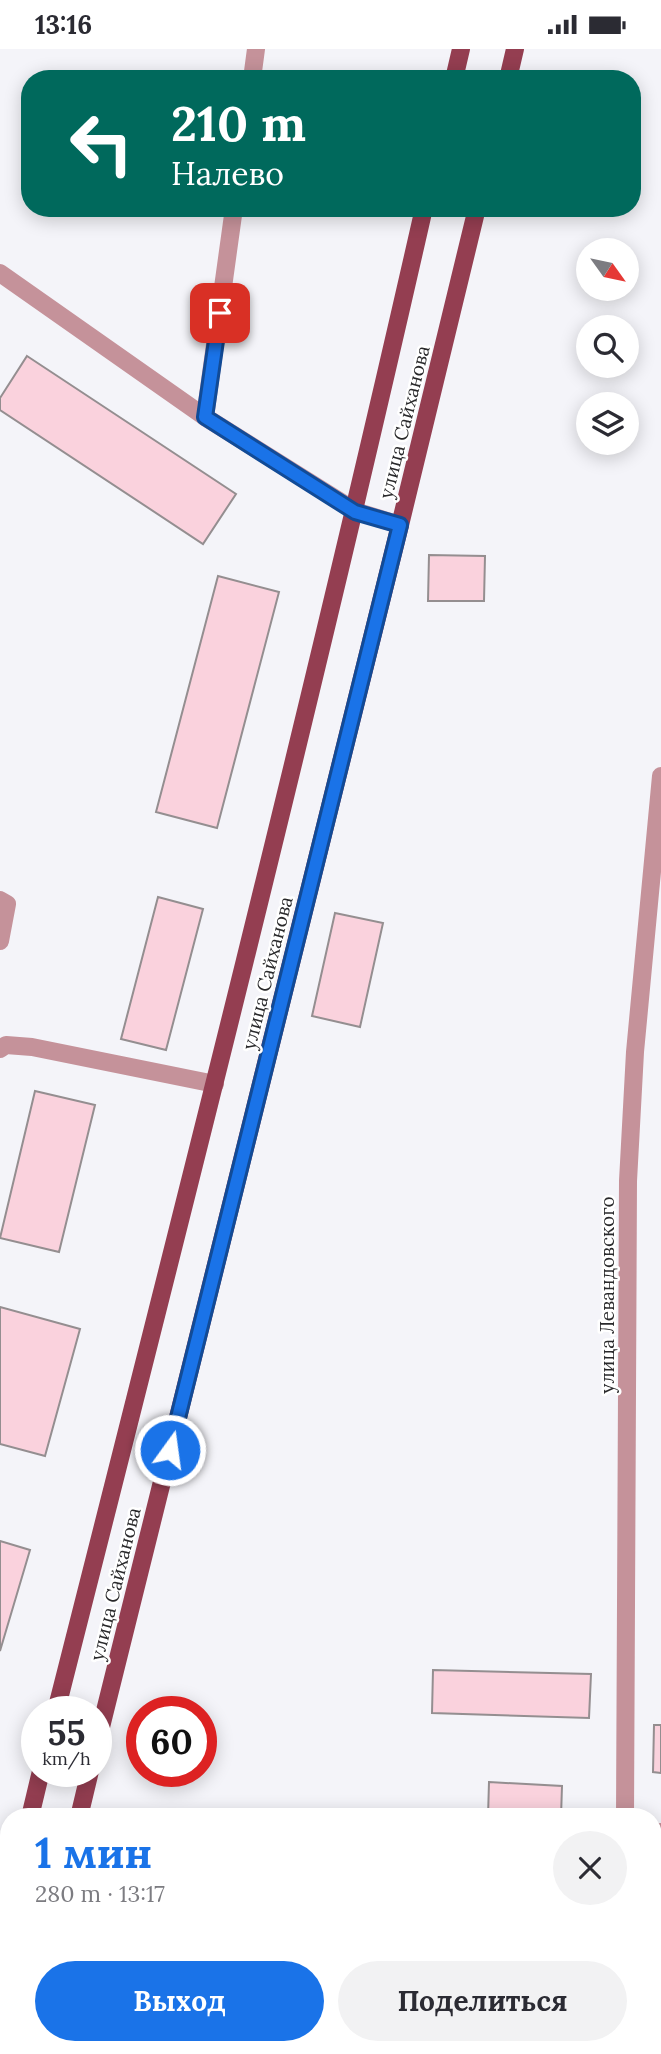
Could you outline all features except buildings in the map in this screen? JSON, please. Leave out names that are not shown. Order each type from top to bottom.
[{"type":"main road","points":[[456,70],[461,49]]},
{"type":"main road","points":[[510,70],[515,49]]},
{"type":"main road","name":"улица Сайханова","points":[[60,1696],[215,1084],[355,512],[423,217]]},
{"type":"main road","name":"улица Сайханова","points":[[109,1696],[475,217]]},
{"type":"main road","points":[[32,1808],[37,1787]]},
{"type":"main road","points":[[81,1808],[86,1787]]},
{"type":"street","points":[[253,70],[256,49]]},
{"type":"street","points":[[205,417],[233,217]]},
{"type":"street","points":[[0,273],[205,417],[355,512],[400,525]]},
{"type":"street","name":"улица Левандовского","points":[[625,1808],[628,1181],[635,1052],[661,776]]},
{"type":"street","points":[[0,900],[7,904],[0,941]]},
{"type":"street","points":[[0,1049],[6,1045],[32,1047],[215,1084]]},
{"type":"route","points":[[170,1450],[400,525],[355,512],[205,417],[220,313]]}]
